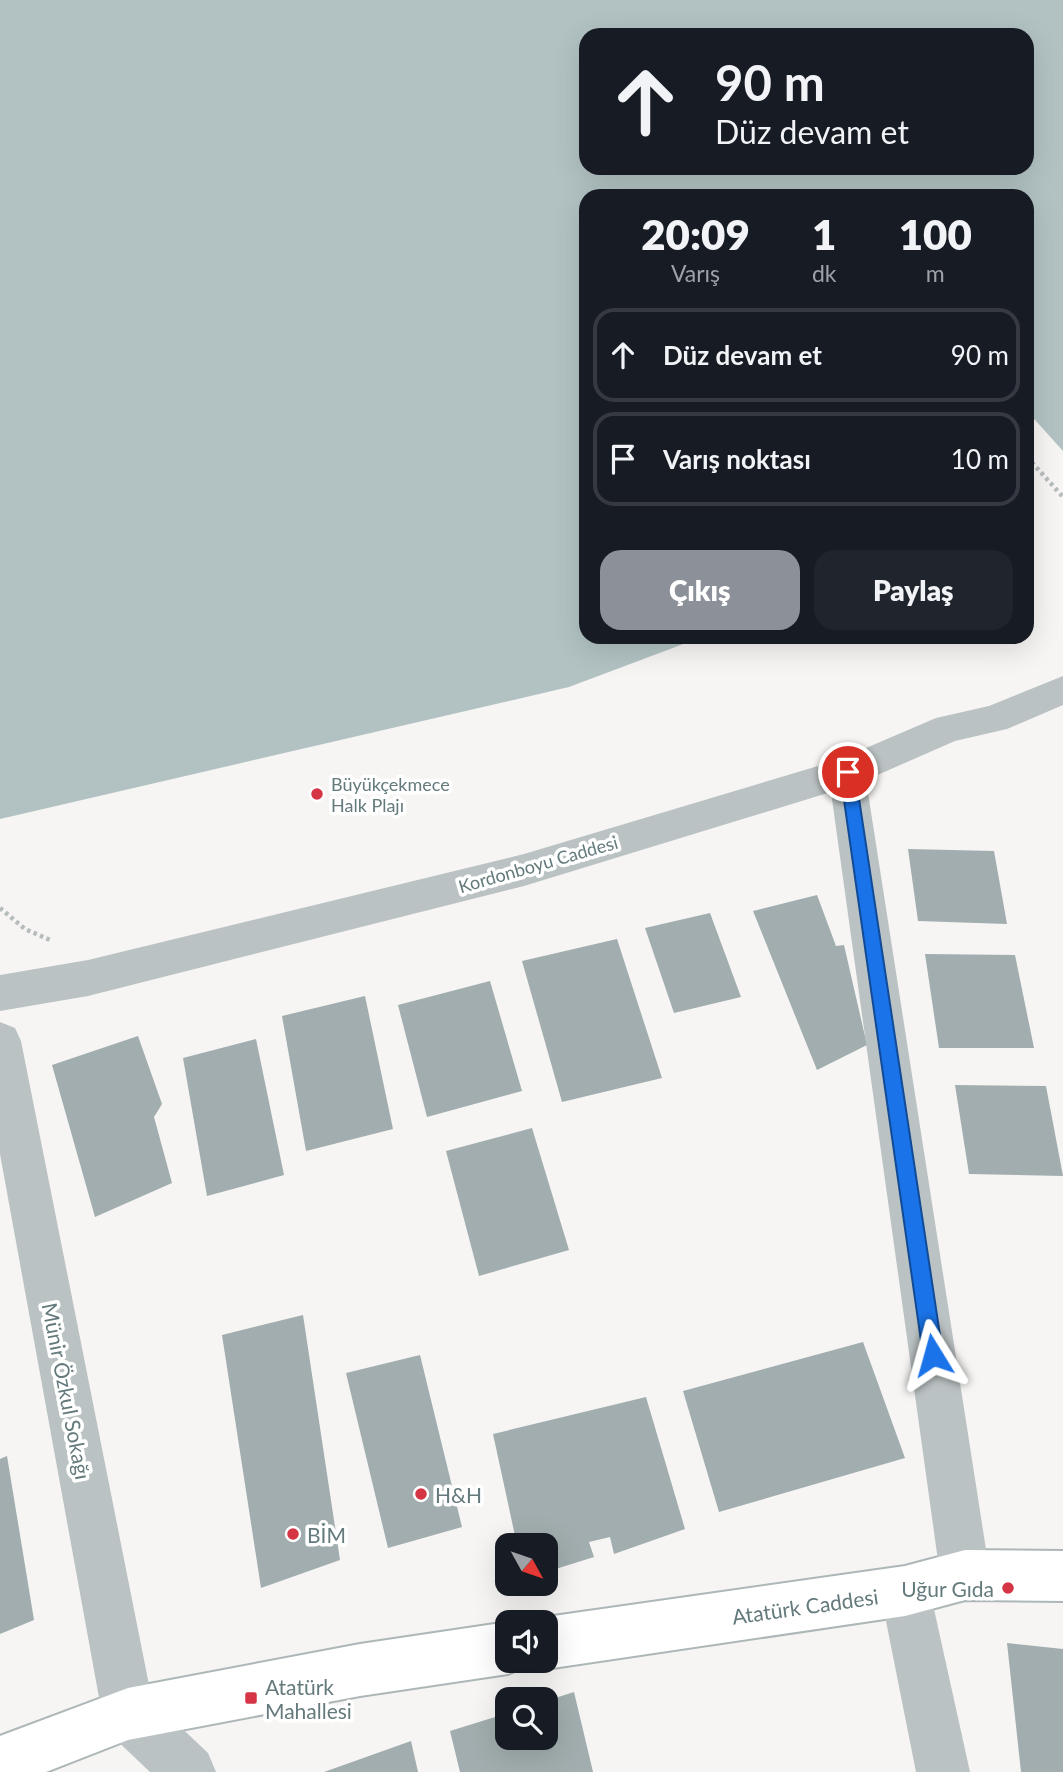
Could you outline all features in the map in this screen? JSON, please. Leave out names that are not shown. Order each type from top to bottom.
[{"type":"main road","name":"Atatürk Caddesi","points":[[558,1641],[905,1591],[965,1575],[1063,1576]]},
{"type":"main road","points":[[0,1763],[128,1714],[360,1670],[495,1650]]},
{"type":"street","name":"Kordonboyu Caddesi","points":[[0,993],[88,978],[524,870],[848,772],[949,728],[994,719],[1063,690]]},
{"type":"street","points":[[848,772],[965,1575]]},
{"type":"street","name":"Münir Özkul Sokağı","points":[[2,1055],[128,1714]]},
{"type":"street","points":[[905,1591],[943,1772]]},
{"type":"street","points":[[128,1714],[190,1772]]},
{"type":"path","points":[[1034,465],[1063,497]]},
{"type":"path","points":[[0,908],[25,929],[50,940]]},
{"type":"shaded area","points":[[0,0],[1063,0],[1063,451],[1034,419],[1034,189],[579,189],[579,644],[683,644],[569,687],[0,819]]},
{"type":"building","points":[[908,849],[994,851],[1007,924],[918,921]]},
{"type":"building","points":[[817,895],[836,946],[844,945],[867,1045],[817,1070],[753,911]]},
{"type":"building","points":[[710,913],[741,997],[674,1013],[645,928]]},
{"type":"building","points":[[617,939],[662,1078],[562,1102],[522,961]]},
{"type":"building","points":[[925,954],[1015,955],[1034,1048],[939,1048]]},
{"type":"building","points":[[490,981],[522,1091],[427,1117],[398,1005]]},
{"type":"building","points":[[365,996],[393,1129],[306,1151],[282,1016]]},
{"type":"building","points":[[138,1036],[162,1104],[154,1117],[172,1183],[95,1217],[52,1065]]},
{"type":"building","points":[[256,1039],[284,1175],[207,1196],[183,1058]]},
{"type":"building","points":[[955,1085],[1046,1086],[1063,1176],[969,1174]]},
{"type":"building","points":[[532,1128],[569,1250],[479,1276],[446,1151]]},
{"type":"building","points":[[303,1315],[340,1560],[261,1588],[222,1335]]},
{"type":"building","points":[[863,1342],[905,1458],[719,1512],[683,1391]]},
{"type":"building","points":[[420,1355],[462,1527],[388,1548],[346,1373]]},
{"type":"building","points":[[646,1397],[685,1529],[614,1554],[610,1537],[589,1542],[594,1557],[558,1568],[558,1533],[514,1533],[493,1434]]},
{"type":"building","points":[[7,1456],[34,1620],[0,1634],[0,1459]]},
{"type":"building","points":[[1007,1643],[1063,1649],[1063,1772],[1021,1772]]},
{"type":"building","points":[[574,1692],[593,1772],[460,1772],[450,1731],[495,1717],[495,1750],[558,1750],[558,1697]]},
{"type":"building","points":[[411,1741],[418,1772],[324,1772]]},
{"type":"place","name":"Büyükçekmece Halk Plajı","points":[[317,794]]},
{"type":"place","name":"H&H","points":[[421,1494]]},
{"type":"place","name":"BİM","points":[[293,1534]]},
{"type":"place","name":"Uğur Gıda","points":[[1008,1588]]},
{"type":"place","name":"Atatürk Mahallesi","points":[[251,1698]]},
{"type":"route","points":[[848,772],[933,1355]]}]
